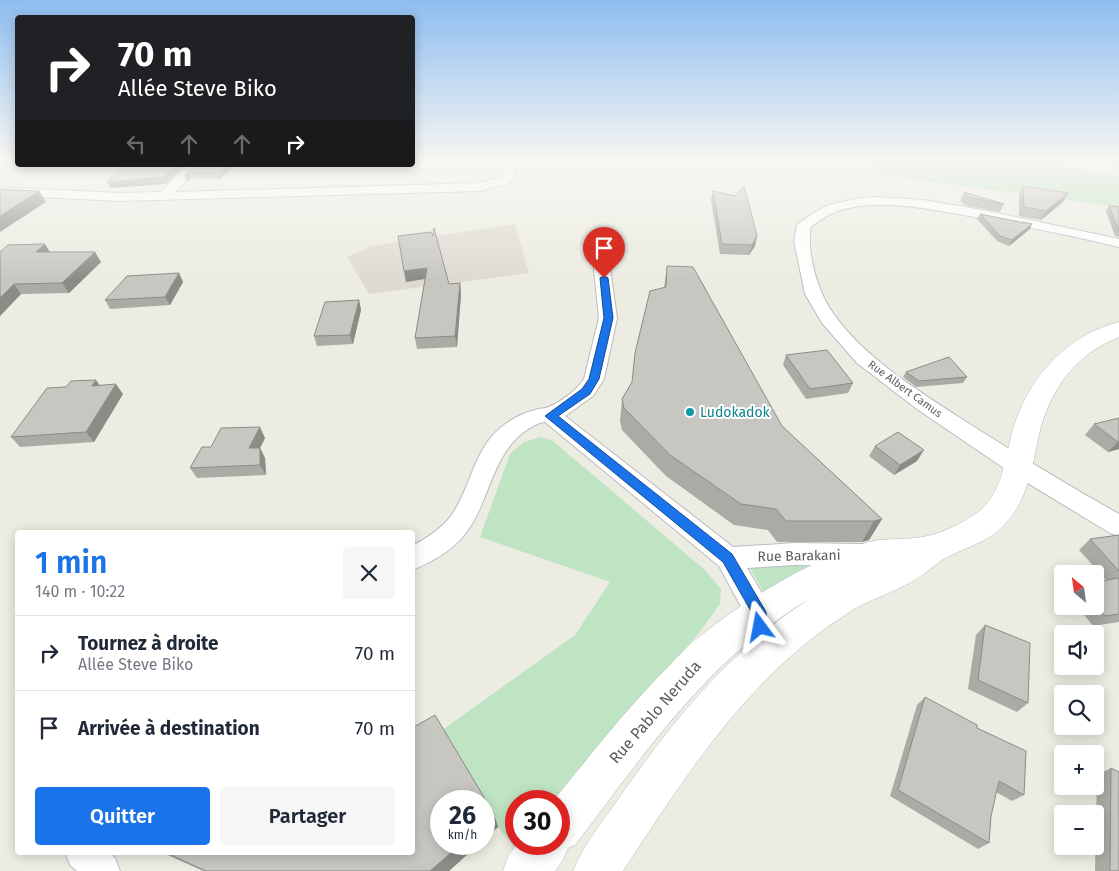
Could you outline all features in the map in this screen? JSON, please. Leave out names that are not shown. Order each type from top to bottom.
[{"type":"main road","name":"Rue Pablo Neruda","points":[[596,871],[676,755],[720,701],[761,658],[803,623],[847,595],[907,568],[932,550],[973,531],[994,516],[1009,496],[1019,467],[1028,422],[1040,391],[1056,370],[1084,347],[1105,333],[1119,329]]},
{"type":"main road","name":"Rue Pablo Neruda","points":[[570,815],[651,712],[710,650],[759,612],[796,590],[849,563],[870,555],[932,550]]},
{"type":"main road","points":[[526,871],[538,855]]},
{"type":"street","name":"Rue Albert Camus","points":[[1119,243],[1058,227],[927,204],[885,200],[846,204],[825,210],[804,225],[801,241],[813,294],[828,319],[864,359],[924,404],[1019,467],[1119,526]]},
{"type":"street","points":[[551,416],[586,391],[594,379],[608,318],[600,261]]},
{"type":"street","points":[[415,557],[447,537],[462,519],[496,444],[521,423],[539,414],[551,416],[728,558],[759,612],[761,658]]},
{"type":"street","name":"Rue Barakani","points":[[728,558],[795,554],[870,555]]},
{"type":"street","points":[[86,855],[102,871]]},
{"type":"shaded area","points":[[515,224],[529,273],[369,294],[347,257],[371,246]]},
{"type":"green space","points":[[1064,200],[1119,200],[1119,207]]},
{"type":"green space","points":[[541,437],[553,441],[705,570],[721,589],[720,604],[699,633],[563,790],[505,790],[505,836],[495,822],[495,790],[476,790],[441,731],[575,635],[610,582],[480,537],[510,454],[524,442]]},
{"type":"green space","points":[[804,561],[810,569],[763,591],[748,565]]},
{"type":"building","points":[[0,200],[26,200],[0,216]]},
{"type":"building","points":[[714,200],[748,200],[757,236],[752,245],[722,244]]},
{"type":"building","points":[[982,200],[989,200],[1004,204]]},
{"type":"building","points":[[1024,200],[1060,200],[1046,211],[1024,207]]},
{"type":"building","points":[[1109,206],[1119,207],[1119,231]]},
{"type":"building","points":[[980,214],[1022,224],[1022,222],[1032,224],[1012,240],[1000,236]]},
{"type":"building","points":[[434,228],[449,284],[460,283],[455,336],[415,338],[427,268],[404,271],[398,236],[431,232],[433,236]]},
{"type":"building","points":[[45,244],[36,252],[95,252],[62,283],[14,284],[0,298],[0,252],[8,245]]},
{"type":"building","name":"Ludokadok","points":[[667,266],[693,267],[782,426],[882,519],[874,521],[786,521],[776,509],[741,504],[670,455],[624,408],[622,399],[632,382],[635,353],[650,291],[666,287]]},
{"type":"building","points":[[179,273],[165,297],[105,300],[127,276]]},
{"type":"building","points":[[359,300],[350,335],[314,336],[325,302]]},
{"type":"building","points":[[827,350],[853,383],[810,389],[786,355]]},
{"type":"building","points":[[949,357],[967,377],[919,381],[906,372]]},
{"type":"building","points":[[96,380],[92,386],[116,384],[86,432],[11,437],[47,388],[66,387],[71,381]]},
{"type":"building","points":[[1119,418],[1118,442],[1094,424]]},
{"type":"building","points":[[260,427],[249,448],[260,448],[260,465],[190,468],[202,447],[211,447],[221,428]]},
{"type":"building","points":[[898,432],[924,450],[900,465],[875,446]]},
{"type":"building","points":[[1119,535],[1119,571],[1090,539]]},
{"type":"building","points":[[1119,578],[1119,614],[1104,615],[1104,580]]},
{"type":"building","points":[[985,625],[1030,643],[1028,703],[978,680]]},
{"type":"building","points":[[925,697],[977,725],[977,728],[1026,751],[1024,795],[999,781],[991,816],[989,843],[898,790]]},
{"type":"building","points":[[435,715],[480,790],[430,790],[430,855],[448,855],[430,871],[206,871],[171,855],[415,855],[415,726]]},
{"type":"building","points":[[1111,768],[1119,772],[1119,871],[1110,871]]},
{"type":"place","name":"Ludokadok","points":[[690,412]]},
{"type":"route","points":[[604,278],[609,311],[594,379],[586,391],[551,416],[566,426],[728,558],[759,612],[760,627]]}]
